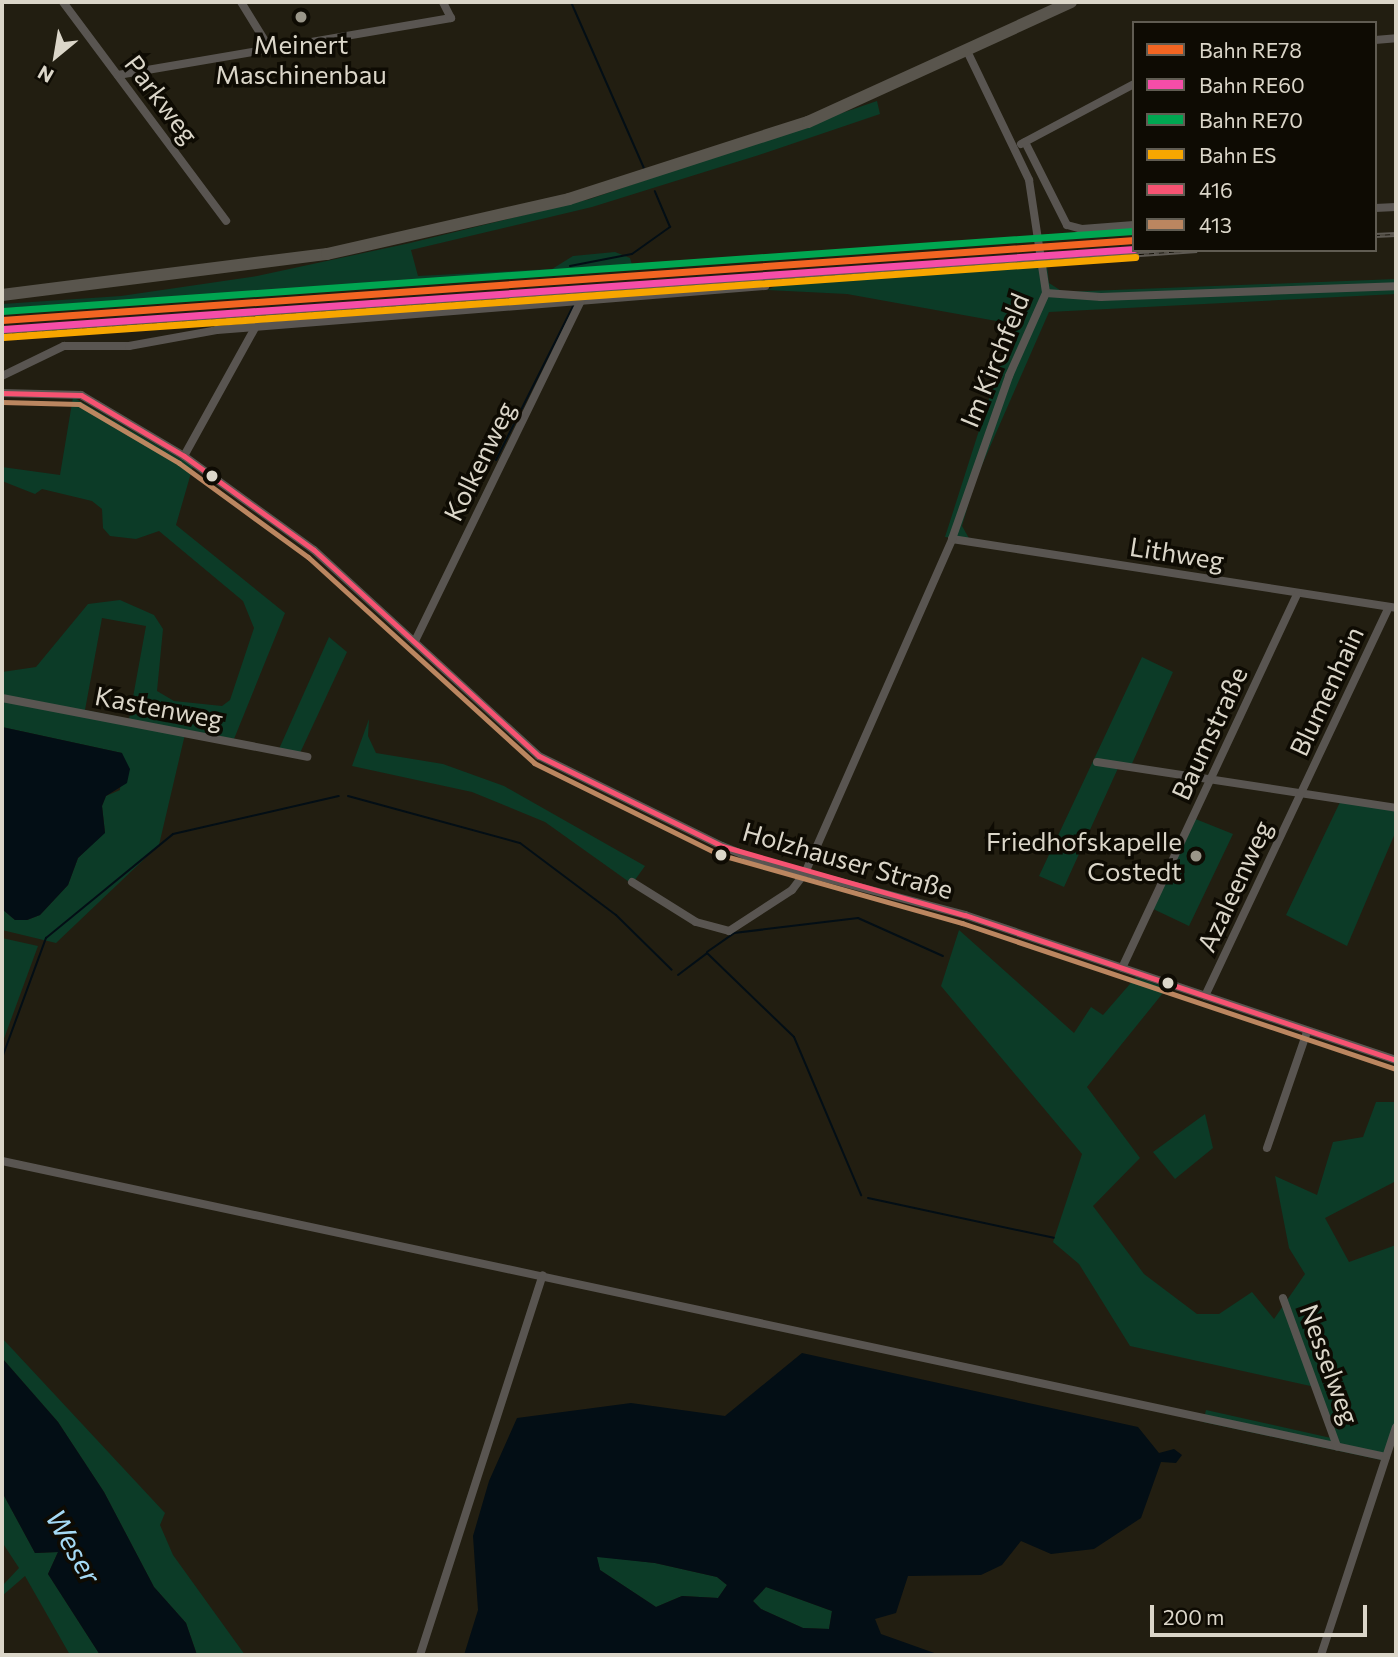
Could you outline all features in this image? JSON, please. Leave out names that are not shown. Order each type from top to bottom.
[{"type":"main road","points":[[2,295],[264,265],[484,222],[744,147],[968,52],[1071,2]]},
{"type":"street","name":"Parkweg","points":[[63,2],[226,221]]},
{"type":"street","points":[[242,2],[270,49]]},
{"type":"street","points":[[118,75],[450,18],[443,2]]},
{"type":"street","points":[[1377,40],[1396,38]]},
{"type":"street","name":"Im Kirchfeld","points":[[805,873],[952,539],[1005,388],[1046,293],[1040,277],[1035,200],[1015,147],[968,52]]},
{"type":"street","points":[[1015,147],[1132,85]]},
{"type":"street","points":[[1025,142],[1067,225],[1082,229],[1132,225]]},
{"type":"street","points":[[1377,208],[1396,207]]},
{"type":"street","points":[[2,376],[64,346],[130,346],[255,328],[765,286]]},
{"type":"street","points":[[1046,293],[1101,297],[1396,286]]},
{"type":"street","name":"Kolkenweg","points":[[415,641],[581,301]]},
{"type":"street","points":[[184,456],[255,328]]},
{"type":"street","name":"Holzhauser Straße","points":[[2,393],[81,395],[184,456],[314,550],[539,756],[722,846],[805,873],[943,909],[1396,1060]]},
{"type":"street","name":"Lithweg","points":[[952,539],[1393,608]]},
{"type":"street","name":"Baumstraße","points":[[1122,968],[1298,593]]},
{"type":"street","name":"Blumenhain","points":[[1301,793],[1393,608]]},
{"type":"street","name":"Kastenweg","points":[[2,698],[307,757]]},
{"type":"street","points":[[1097,762],[1396,808]]},
{"type":"street","name":"Azaleenweg","points":[[1205,996],[1301,793]]},
{"type":"street","points":[[632,882],[696,922],[729,931],[792,890],[805,873]]},
{"type":"street","points":[[1267,1148],[1307,1032]]},
{"type":"street","points":[[2,1161],[1386,1457]]},
{"type":"street","points":[[420,1655],[543,1275]]},
{"type":"street","name":"Nesselweg","points":[[1283,1297],[1337,1446]]},
{"type":"street","points":[[1321,1655],[1396,1427]]},
{"type":"green space","points":[[877,101],[880,114],[759,155],[592,207],[411,250],[418,276],[552,269],[573,256],[615,252],[630,258],[633,268],[2,308],[2,304],[121,296],[257,276],[410,243],[590,199]]},
{"type":"green space","points":[[1047,265],[1049,283],[1063,292],[1396,279],[1396,294],[1049,312],[975,481],[962,526],[970,540],[945,537],[1013,324],[847,294],[767,290],[784,282]]},
{"type":"green space","points":[[73,397],[193,466],[176,525],[285,613],[234,739],[186,730],[159,845],[56,943],[2,930],[2,909],[15,920],[27,920],[40,915],[68,885],[78,858],[105,832],[102,806],[106,796],[120,790],[122,753],[2,727],[2,672],[36,667],[88,604],[120,600],[154,615],[163,629],[157,691],[174,701],[222,706],[230,700],[254,628],[243,601],[159,531],[136,539],[110,536],[103,528],[102,509],[92,501],[42,489],[35,494],[2,481],[2,467],[60,475]],"holes":[[[102,618],[146,626],[129,719],[85,710]]]},
{"type":"green space","points":[[329,637],[347,652],[300,753],[279,749]]},
{"type":"green space","points":[[1142,657],[1173,672],[1130,768],[1119,766],[1064,887],[1039,876]]},
{"type":"green space","points":[[369,719],[368,736],[376,753],[443,764],[504,786],[645,866],[632,884],[545,822],[472,792],[352,766]]},
{"type":"green space","points":[[1341,800],[1396,810],[1396,831],[1347,946],[1286,915]]},
{"type":"green space","points":[[1193,818],[1233,834],[1189,926],[1149,907]]},
{"type":"green space","points":[[959,930],[1074,1033],[1091,1007],[1103,1015],[1136,977],[1167,988],[1087,1087],[1140,1158],[1093,1206],[1144,1274],[1197,1314],[1219,1314],[1252,1292],[1274,1319],[1305,1274],[1289,1248],[1275,1176],[1317,1195],[1333,1142],[1363,1137],[1376,1102],[1396,1102],[1396,1181],[1325,1218],[1349,1262],[1396,1245],[1396,1432],[1386,1461],[1203,1422],[1206,1410],[1331,1438],[1315,1387],[1130,1346],[1079,1264],[1053,1242],[1082,1154],[941,986]]},
{"type":"green space","points":[[2,938],[38,946],[2,1044]]},
{"type":"green space","points":[[1205,1114],[1213,1148],[1175,1179],[1153,1152]]},
{"type":"green space","points":[[2,1338],[165,1513],[160,1525],[173,1555],[245,1655],[197,1655],[186,1623],[154,1587],[104,1492],[58,1422],[2,1358]]},
{"type":"green space","points":[[2,1492],[35,1553],[58,1552],[48,1574],[100,1655],[70,1655],[25,1576],[2,1596],[2,1586],[19,1568],[2,1542]]},
{"type":"green space","points":[[596,1556],[655,1563],[717,1577],[727,1585],[718,1598],[682,1596],[656,1607],[600,1570]]},
{"type":"green space","points":[[766,1587],[832,1611],[829,1629],[803,1628],[761,1609],[753,1601]]},
{"type":"water","points":[[2,727],[122,753],[130,769],[127,783],[106,796],[102,806],[105,833],[78,858],[68,885],[40,915],[27,920],[15,920],[2,909]]},
{"type":"water","points":[[802,1353],[1138,1427],[1159,1453],[1174,1449],[1182,1455],[1176,1463],[1161,1462],[1141,1518],[1094,1549],[1051,1554],[1021,1541],[1002,1565],[981,1575],[908,1576],[896,1613],[875,1619],[881,1634],[940,1655],[464,1655],[478,1610],[473,1536],[489,1481],[517,1418],[631,1403],[725,1416]],"holes":[[[597,1557],[655,1563],[717,1577],[727,1585],[718,1598],[682,1596],[656,1607],[600,1570]],[[766,1587],[832,1611],[829,1629],[803,1628],[761,1609],[753,1601]]]},
{"type":"water","name":"Weser","points":[[2,1358],[58,1422],[104,1492],[154,1587],[186,1623],[197,1655],[100,1655],[48,1574],[58,1552],[35,1553],[2,1492]]},
{"type":"waterway","points":[[571,2],[644,168]]},
{"type":"waterway","points":[[570,266],[632,254],[670,227],[655,191]]},
{"type":"waterway","points":[[496,460],[573,306]]},
{"type":"waterway","points":[[2,1058],[46,938],[173,834],[339,796]]},
{"type":"waterway","points":[[348,796],[520,843],[616,915],[672,970]]},
{"type":"waterway","points":[[707,952],[734,933],[858,918],[943,956]]},
{"type":"waterway","points":[[678,975],[707,953],[794,1037],[861,1195]]},
{"type":"waterway","points":[[868,1198],[1054,1238]]},
{"type":"railway","points":[[1377,235],[1396,234]]},
{"type":"railway","points":[[2,334],[1169,252]]},
{"type":"rail line","name":"RE70","points":[[2,311],[1132,231]]},
{"type":"rail line","name":"RE78","points":[[2,320],[1132,240]]},
{"type":"rail line","name":"RE60","points":[[3,329],[1132,249]]},
{"type":"rail line","name":"ES","points":[[3,337],[1135,257]]},
{"type":"transit line","name":"416","points":[[2,393],[81,395],[184,456],[314,550],[539,756],[722,846],[965,915],[1396,1060]]},
{"type":"transit line","name":"413","points":[[2,402],[79,404],[179,463],[308,557],[534,763],[718,854],[962,923],[1393,1068]]},
{"type":"place","name":"Meinert Maschinenbau","points":[[301,17]]},
{"type":"place","name":"Friedhofskapelle Costedt","points":[[1196,856]]}]
